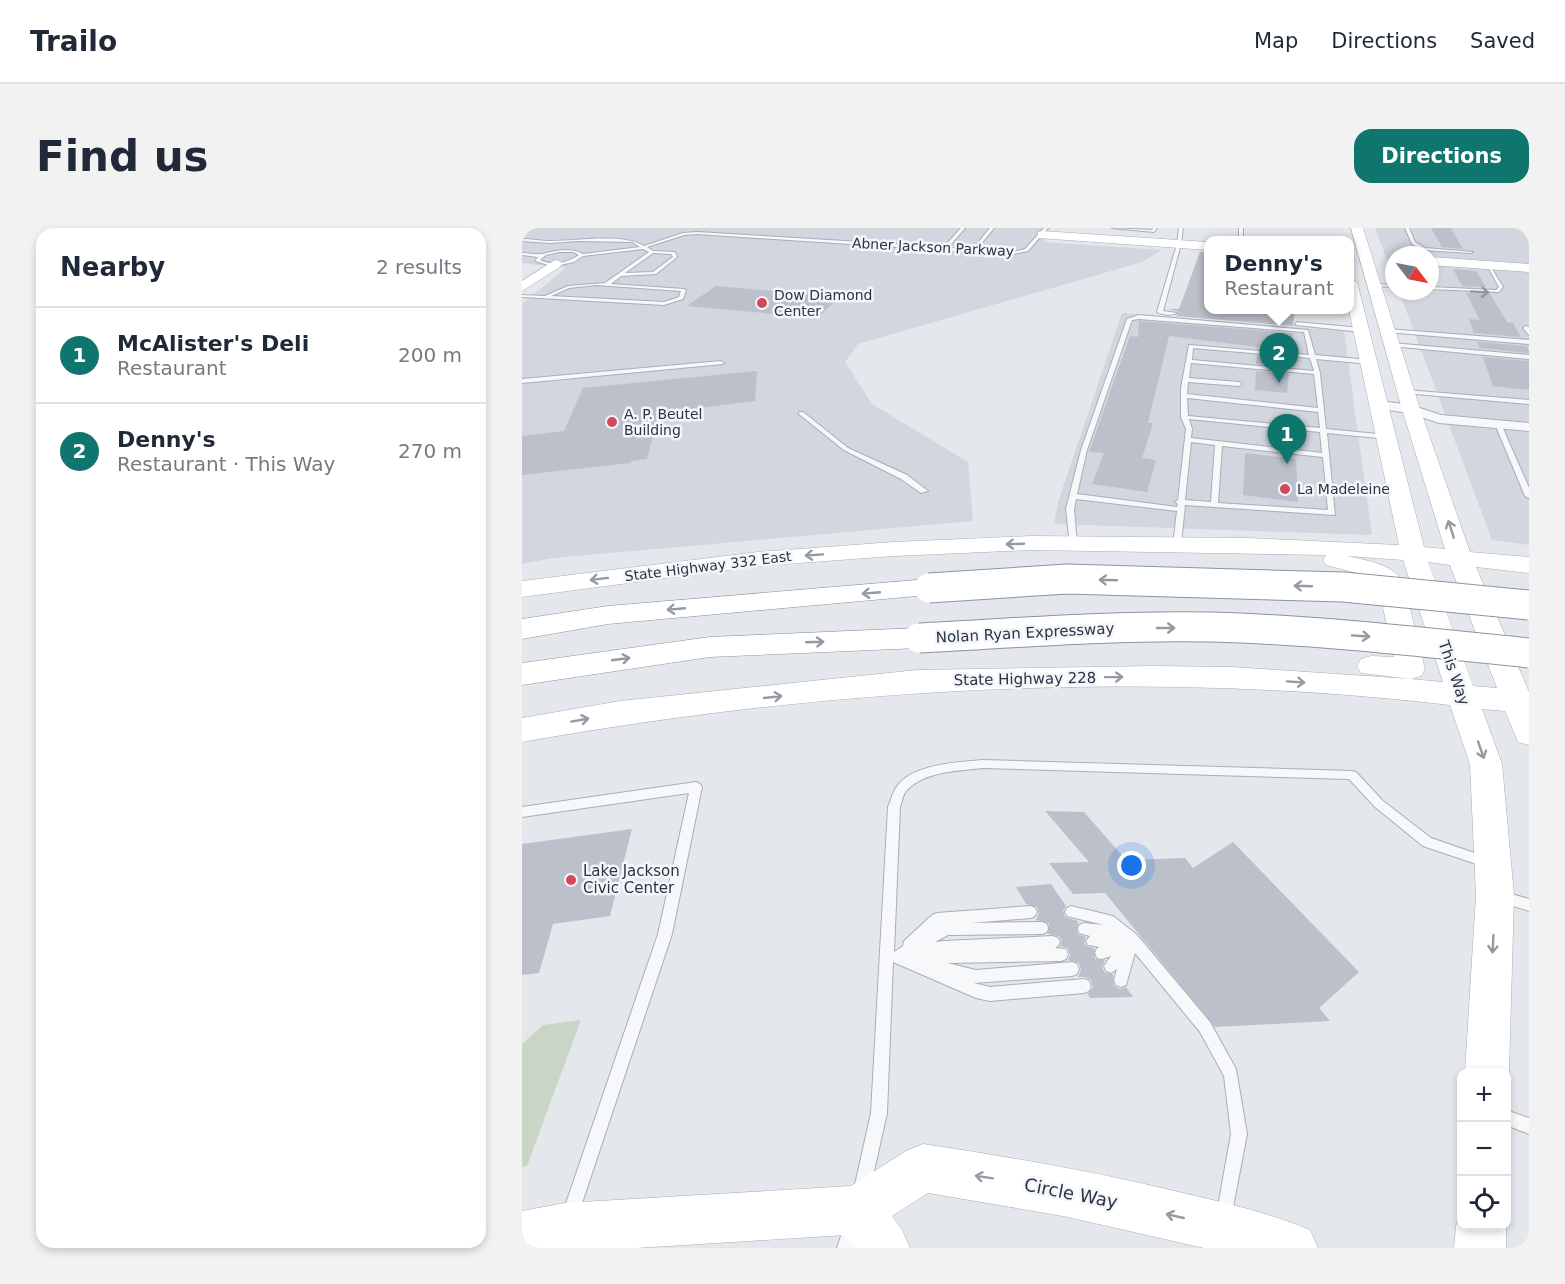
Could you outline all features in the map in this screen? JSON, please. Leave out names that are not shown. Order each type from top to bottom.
[{"type":"highway","points":[[522,622],[929,588],[1078,579],[1343,587],[1529,605]]},
{"type":"highway","points":[[522,629],[608,615]]},
{"type":"highway","name":"Nolan Ryan Expressway","points":[[522,674],[710,647],[1106,628],[1250,628],[1394,638],[1529,653]]},
{"type":"main road","points":[[1357,228],[1373,257],[1383,291],[1390,338],[1460,558],[1522,702],[1529,734]]},
{"type":"main road","name":"Abner Jackson Parkway","points":[[1044,231],[1204,246]]},
{"type":"main road","points":[[1354,255],[1373,257]]},
{"type":"main road","points":[[1439,258],[1529,268]]},
{"type":"main road","points":[[522,287],[555,264]]},
{"type":"main road","points":[[1354,298],[1383,291]]},
{"type":"main road","name":"This Way","points":[[1354,305],[1388,437],[1413,554],[1486,764],[1506,889],[1486,1068]]},
{"type":"main road","points":[[1073,543],[1368,549],[1529,566]]},
{"type":"main road","name":"State Highway 332 East","points":[[522,589],[758,559],[894,549],[1073,543]]},
{"type":"main road","points":[[1233,678],[1272,660],[1411,669],[1390,581],[1366,568],[1336,560],[1272,555],[1248,545]]},
{"type":"main road","points":[[1529,592],[1527,593],[1529,599]]},
{"type":"main road","name":"State Highway 228","points":[[522,730],[620,713],[917,681],[1153,676],[1233,678],[1461,695],[1522,702]]},
{"type":"main road","name":"Circle Way","points":[[544,1232],[674,1229],[862,1235],[923,1168],[1049,1188],[1223,1226],[1292,1248]]},
{"type":"main road","points":[[1480,1248],[1481,1230]]},
{"type":"street","points":[[1380,405],[1409,401],[1436,408],[1529,419]]},
{"type":"street","points":[[1409,401],[1439,419],[1529,427]]},
{"type":"lane","points":[[681,235],[680,231],[685,228]]},
{"type":"lane","points":[[944,250],[963,228]]},
{"type":"lane","points":[[973,252],[992,228]]},
{"type":"lane","points":[[1116,228],[1154,231],[1155,228]]},
{"type":"lane","points":[[1181,228],[1179,244],[1160,312],[1362,330]]},
{"type":"lane","points":[[1332,228],[1337,228]]},
{"type":"lane","points":[[1407,228],[1413,243],[1418,246]]},
{"type":"lane","points":[[772,237],[783,230]]},
{"type":"lane","name":"Abner Jackson Parkway","points":[[582,255],[643,248],[681,235],[697,233],[1000,254],[1021,252],[1044,231]]},
{"type":"lane","points":[[522,240],[633,241],[652,252],[673,253],[675,257],[654,273],[620,275]]},
{"type":"lane","points":[[522,254],[542,256],[567,251],[579,252],[582,255],[575,260],[555,264],[538,262],[538,258],[542,256]]},
{"type":"lane","points":[[607,284],[652,252]]},
{"type":"lane","points":[[1439,258],[1471,252]]},
{"type":"lane","points":[[1439,288],[1497,291],[1501,287],[1489,265]]},
{"type":"lane","points":[[522,296],[664,304],[681,298],[684,290],[607,284],[568,286],[547,296]]},
{"type":"lane","points":[[1073,496],[1179,506],[1214,504],[1332,513],[1317,374],[1306,331],[1139,317],[1130,319],[1084,450],[1073,496],[1070,509],[1073,543]]},
{"type":"lane","points":[[1390,338],[1529,342]]},
{"type":"lane","points":[[1390,338],[1529,357]]},
{"type":"lane","points":[[1177,545],[1179,506],[1189,429],[1184,417],[1184,396],[1191,346],[1370,362]]},
{"type":"lane","points":[[1189,361],[1317,374]]},
{"type":"lane","points":[[522,381],[721,363]]},
{"type":"lane","points":[[1186,380],[1239,384]]},
{"type":"lane","points":[[1184,396],[1320,410]]},
{"type":"lane","points":[[1409,401],[1529,402]]},
{"type":"lane","points":[[801,413],[846,449],[904,477],[924,491]]},
{"type":"lane","points":[[1184,417],[1388,437]]},
{"type":"lane","points":[[1498,424],[1529,496]]},
{"type":"lane","points":[[1188,440],[1326,456]]},
{"type":"lane","points":[[1214,504],[1219,443]]},
{"type":"lane","points":[[862,1235],[879,1113],[892,957],[894,807],[903,786],[924,775],[951,767],[983,765],[1352,775],[1379,804],[1428,842],[1506,889]]},
{"type":"lane","points":[[522,812],[696,787],[665,934],[544,1232]]},
{"type":"lane","points":[[892,957],[937,919],[1031,912]]},
{"type":"lane","points":[[1071,912],[1108,920],[1132,939],[1205,1027],[1231,1074],[1239,1134],[1223,1226]]},
{"type":"lane","points":[[892,957],[946,929],[1042,928]]},
{"type":"lane","points":[[1084,929],[1109,932],[1132,939]]},
{"type":"lane","points":[[1093,941],[1132,939]]},
{"type":"lane","points":[[1102,953],[1132,939]]},
{"type":"lane","points":[[1111,966],[1132,939]]},
{"type":"lane","points":[[1121,980],[1132,939]]},
{"type":"lane","points":[[892,957],[944,947],[1053,942]]},
{"type":"lane","points":[[892,957],[1061,954]]},
{"type":"lane","points":[[892,957],[976,977],[1072,969]]},
{"type":"lane","points":[[892,957],[976,991],[990,994],[1084,986]]},
{"type":"lane","points":[[1511,1119],[1529,1126]]},
{"type":"shaded area","points":[[522,228],[1051,228],[1044,242],[1162,250],[1142,262],[858,344],[845,362],[872,404],[968,462],[973,521],[553,558],[522,564],[522,304],[566,268],[522,263]]},
{"type":"shaded area","points":[[1375,228],[1529,228],[1529,545],[1492,540],[1402,300],[1439,300],[1439,246],[1385,246],[1385,254]]},
{"type":"shaded area","points":[[1122,313],[1344,331],[1372,535],[1054,524],[1058,502]]},
{"type":"green space","points":[[581,1020],[527,1166],[522,1167],[522,1044],[543,1025]]},
{"type":"building","points":[[1431,228],[1451,228],[1463,249],[1442,247]]},
{"type":"building","points":[[1200,252],[1204,252],[1204,314],[1294,314],[1293,326],[1176,316],[1179,312],[1168,309],[1179,309]]},
{"type":"building","points":[[1453,269],[1476,271],[1486,287],[1462,286]]},
{"type":"building","name":"Dow Diamond Center","points":[[716,286],[840,297],[817,318],[687,306]]},
{"type":"building","points":[[1466,293],[1490,294],[1507,322],[1513,323],[1521,337],[1474,333],[1469,319],[1480,320]]},
{"type":"building","points":[[1139,321],[1293,333],[1291,351],[1169,336],[1148,423],[1153,423],[1142,458],[1156,460],[1147,492],[1092,484],[1104,453],[1089,452],[1130,336],[1138,337]]},
{"type":"building","points":[[1477,342],[1527,346],[1529,353],[1480,348]]},
{"type":"building","points":[[1257,356],[1290,359],[1289,367],[1256,364]]},
{"type":"building","points":[[1483,357],[1529,361],[1529,390],[1493,386]]},
{"type":"building","name":"A. P. Beutel Building","points":[[757,371],[755,401],[659,413],[647,459],[630,463],[522,475],[522,436],[564,431],[583,388]]},
{"type":"building","points":[[1256,371],[1289,374],[1287,393],[1255,390]]},
{"type":"building","points":[[1245,453],[1296,459],[1298,502],[1243,495]]},
{"type":"building","points":[[1045,811],[1084,812],[1126,860],[1185,858],[1193,868],[1233,842],[1359,972],[1319,1008],[1330,1021],[1215,1027],[1105,893],[1073,894],[1049,863],[1089,862]]},
{"type":"building","name":"Lake Jackson Civic Center","points":[[632,829],[610,916],[553,924],[539,973],[522,975],[522,844]]},
{"type":"building","points":[[1051,884],[1066,906],[1063,911],[1065,917],[1078,921],[1077,934],[1086,937],[1084,942],[1086,946],[1094,948],[1095,959],[1105,960],[1102,967],[1105,973],[1113,974],[1114,986],[1120,989],[1126,987],[1133,997],[1090,998],[1088,994],[1093,987],[1091,980],[1078,977],[1081,970],[1079,963],[1068,960],[1070,955],[1068,948],[1060,946],[1062,941],[1059,936],[1048,934],[1049,923],[1036,920],[1039,913],[1037,907],[1026,904],[1016,887]]},
{"type":"place","name":"Dow Diamond Center","points":[[762,303]]},
{"type":"place","name":"Denny's","points":[[1279,383]]},
{"type":"place","name":"A. P. Beutel Building","points":[[612,422]]},
{"type":"place","name":"McAlister's Deli","points":[[1287,464]]},
{"type":"place","name":"La Madeleine","points":[[1285,489]]},
{"type":"place","name":"Lake Jackson Civic Center","points":[[571,880]]}]
